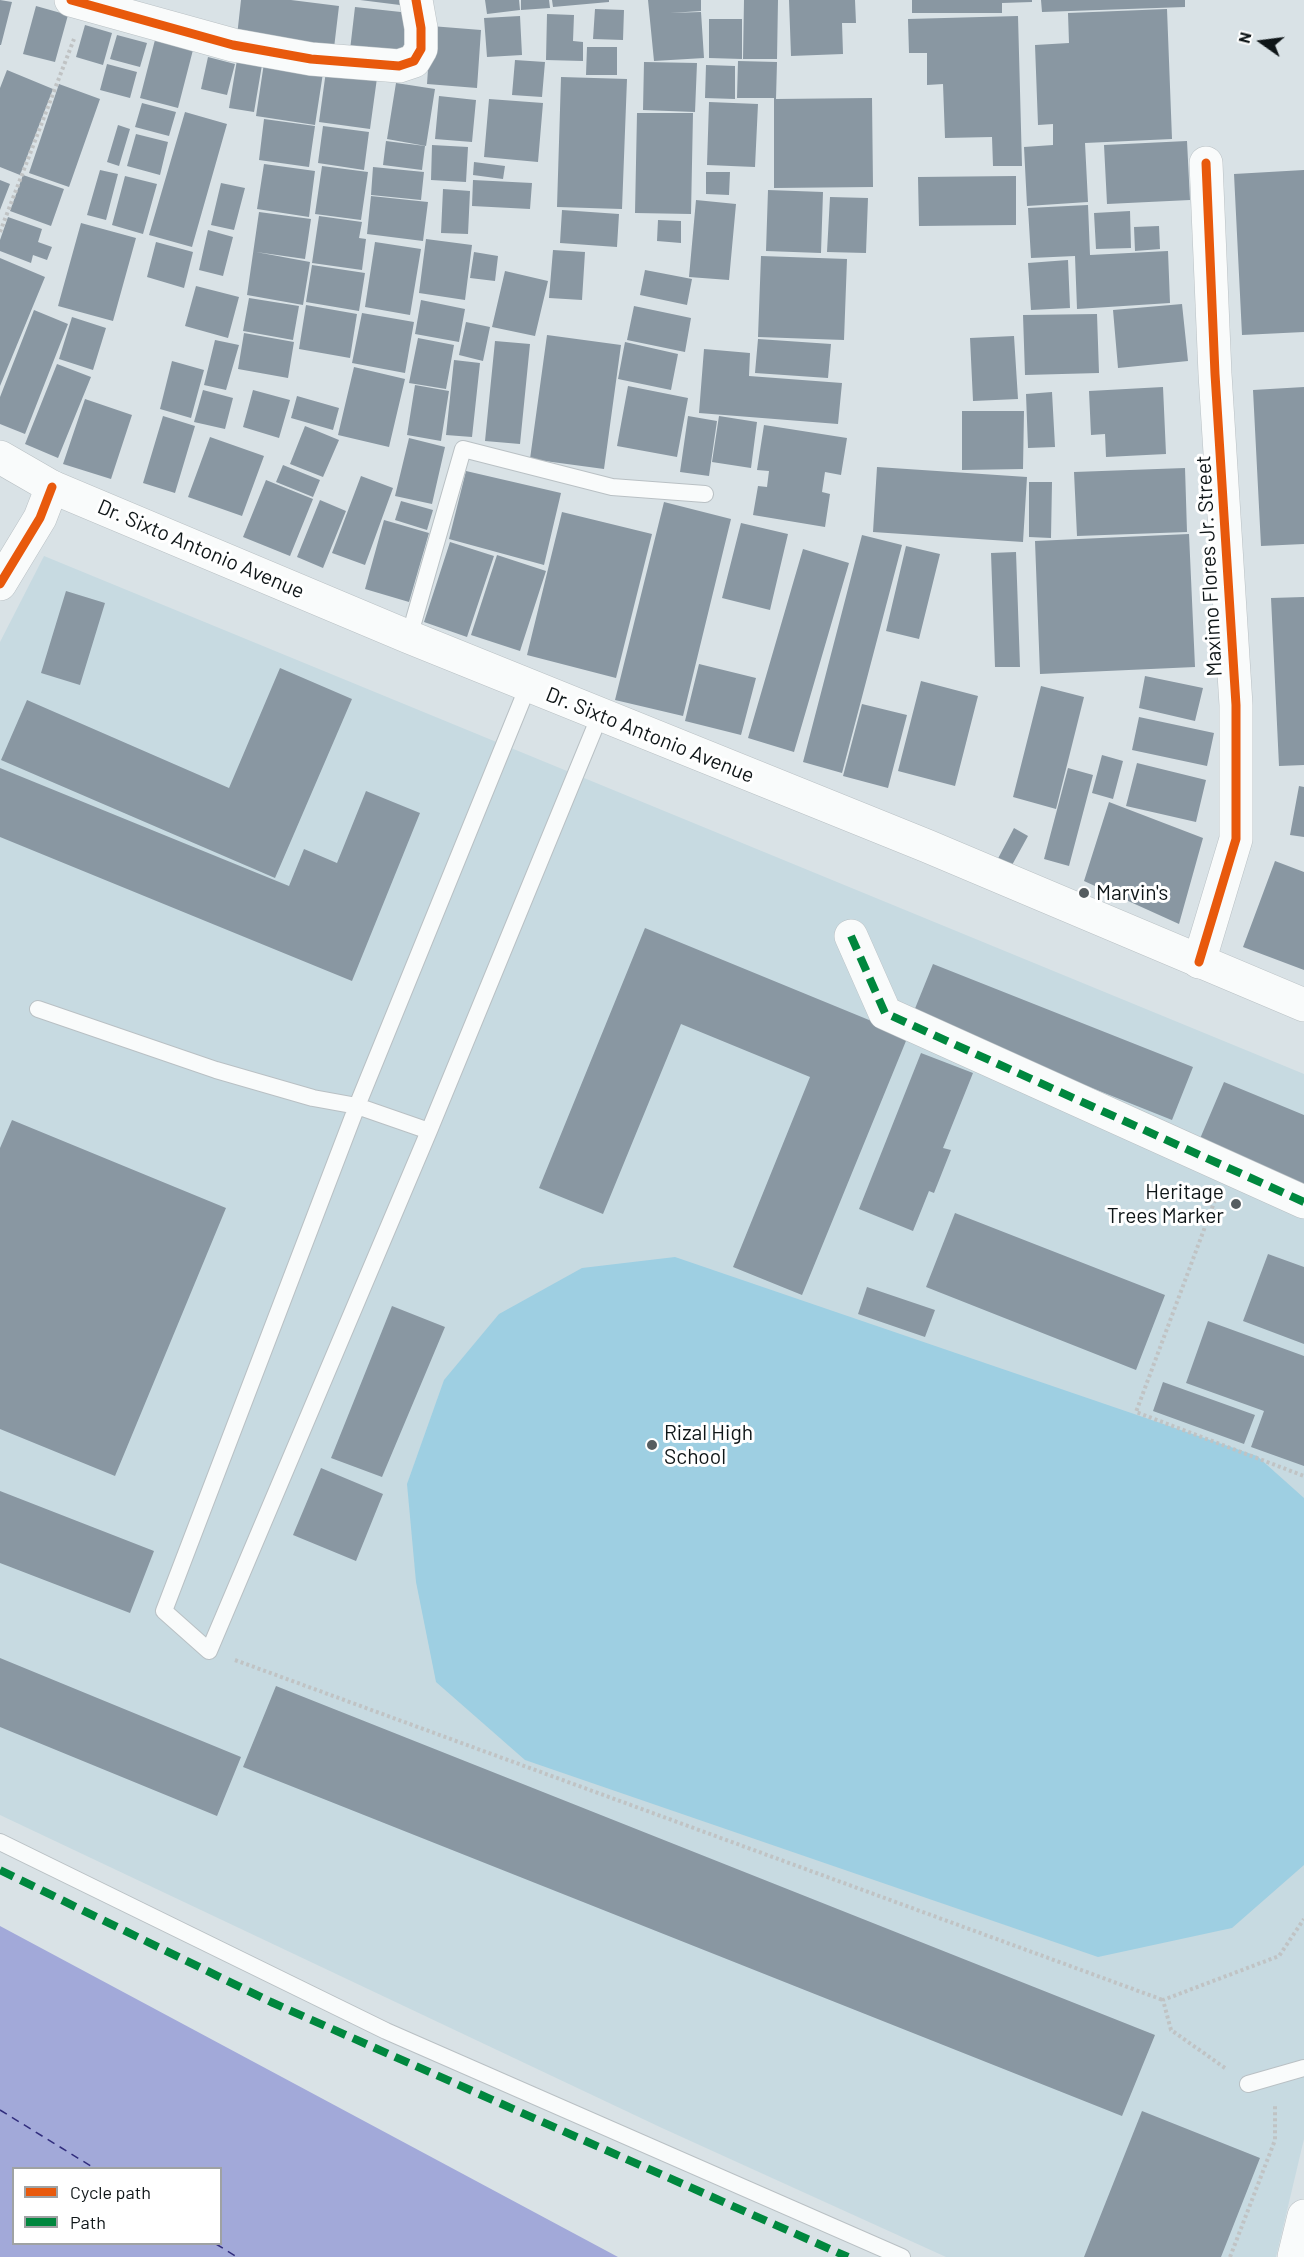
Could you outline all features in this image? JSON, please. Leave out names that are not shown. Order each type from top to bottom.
[{"type":"street","points":[[80,2],[233,45],[311,59],[399,66],[414,60],[421,49],[421,28],[416,0]]},
{"type":"street","name":"Maximo Flores Jr. Street","points":[[1199,962],[1236,839],[1236,705],[1206,163]]},
{"type":"street","name":"Dr. Sixto Antonio Avenue","points":[[0,457],[52,487],[528,686],[927,846],[1304,1005]]},
{"type":"street","points":[[0,584],[39,518],[52,487]]},
{"type":"street","points":[[851,936],[885,1012],[1304,1202]]},
{"type":"street","points":[[1294,2257],[1304,2216]]},
{"type":"lane","points":[[409,637],[462,449],[612,487],[705,494]]},
{"type":"lane","points":[[528,686],[357,1106],[164,1611],[209,1651],[429,1131],[600,715]]},
{"type":"lane","points":[[38,1008],[216,1070],[313,1098],[357,1106],[429,1131]]},
{"type":"lane","points":[[0,1842],[386,2031],[902,2257]]},
{"type":"lane","points":[[1248,2084],[1304,2067]]},
{"type":"path","points":[[0,232],[80,2]]},
{"type":"path","points":[[1227,1168],[1136,1412],[1304,1476]]},
{"type":"path","points":[[209,1651],[1163,2000],[1279,1956],[1304,1919]]},
{"type":"path","points":[[1163,2000],[1171,2030],[1248,2084]]},
{"type":"path","points":[[1230,2257],[1275,2140],[1275,2076]]},
{"type":"shaded area","name":"Rizal High School","points":[[44,556],[1304,1074],[1304,2139],[1276,2257],[946,2257],[662,2128],[0,1815],[0,642]]},
{"type":"shaded area","points":[[675,1257],[1257,1456],[1304,1498],[1304,1865],[1232,1928],[1098,1957],[525,1760],[436,1682],[416,1582],[407,1484],[444,1380],[499,1314],[582,1268]]},
{"type":"shaded area","points":[[0,1926],[618,2257],[0,2257]]},
{"type":"building","points":[[0,0],[12,2],[1,45],[0,45]]},
{"type":"building","points":[[241,0],[291,0],[339,6],[334,48],[237,36]]},
{"type":"building","points":[[360,0],[400,0],[400,5]]},
{"type":"building","points":[[485,0],[519,0],[520,10],[487,14]]},
{"type":"building","points":[[521,0],[549,0],[550,8],[521,10]]},
{"type":"building","points":[[552,0],[609,0],[609,2],[553,7]]},
{"type":"building","points":[[648,0],[701,0],[701,11],[670,13],[701,12],[704,58],[654,61]]},
{"type":"building","points":[[744,0],[778,0],[777,59],[743,59]]},
{"type":"building","points":[[789,0],[855,0],[856,23],[842,23],[843,54],[791,56]]},
{"type":"building","points":[[912,0],[1032,0],[1032,2],[1002,3],[1002,13],[912,13]]},
{"type":"building","points":[[1041,0],[1185,0],[1185,7],[1042,12]]},
{"type":"building","points":[[36,6],[68,15],[55,62],[23,54]]},
{"type":"building","points":[[355,7],[410,13],[406,56],[350,50]]},
{"type":"building","points":[[595,9],[624,10],[623,40],[593,39]]},
{"type":"building","points":[[1167,9],[1172,139],[1085,143],[1088,202],[1027,206],[1024,147],[1053,145],[1053,124],[1038,125],[1035,45],[1069,43],[1068,13]]},
{"type":"building","points":[[547,14],[574,15],[573,41],[583,42],[583,61],[546,60]]},
{"type":"building","points":[[520,16],[522,55],[487,57],[484,18]]},
{"type":"building","points":[[1018,16],[1022,166],[993,166],[992,137],[945,138],[943,84],[927,85],[927,53],[909,53],[908,19]]},
{"type":"building","points":[[709,19],[742,19],[742,59],[709,58]]},
{"type":"building","points":[[85,25],[112,33],[103,65],[76,57]]},
{"type":"building","points":[[431,26],[481,30],[477,88],[427,84]]},
{"type":"building","points":[[117,35],[147,43],[140,67],[110,59]]},
{"type":"building","points":[[156,36],[194,46],[178,108],[140,98]]},
{"type":"building","points":[[587,47],[617,47],[617,75],[586,75]]},
{"type":"building","points":[[208,57],[235,64],[227,95],[201,89]]},
{"type":"building","points":[[237,60],[262,65],[254,112],[229,108]]},
{"type":"building","points":[[515,60],[545,62],[542,97],[512,95]]},
{"type":"building","points":[[738,61],[777,62],[776,99],[872,98],[873,187],[774,188],[774,98],[737,98]]},
{"type":"building","points":[[644,62],[697,63],[695,112],[643,110]]},
{"type":"building","points":[[264,63],[323,73],[315,125],[256,116]]},
{"type":"building","points":[[107,64],[137,72],[130,98],[100,90]]},
{"type":"building","points":[[706,65],[735,66],[735,99],[705,98]]},
{"type":"building","points":[[7,70],[53,89],[20,175],[0,167],[0,88]]},
{"type":"building","points":[[326,71],[377,78],[370,129],[319,122]]},
{"type":"building","points":[[561,77],[627,79],[622,209],[557,207]]},
{"type":"building","points":[[396,83],[435,89],[426,146],[387,139]]},
{"type":"building","points":[[59,84],[100,99],[69,187],[29,173]]},
{"type":"building","points":[[439,96],[476,100],[472,142],[435,139]]},
{"type":"building","points":[[489,99],[543,103],[538,162],[484,157]]},
{"type":"building","points":[[709,102],[758,104],[755,167],[707,165]]},
{"type":"building","points":[[142,103],[176,112],[169,136],[135,127]]},
{"type":"building","points":[[185,112],[227,124],[192,247],[149,235]]},
{"type":"building","points":[[637,113],[693,113],[691,214],[635,213]]},
{"type":"building","points":[[264,119],[315,126],[309,167],[259,160]]},
{"type":"building","points":[[118,125],[130,129],[119,166],[107,162]]},
{"type":"building","points":[[323,126],[369,132],[364,170],[318,163]]},
{"type":"building","points":[[136,134],[168,142],[160,175],[127,166]]},
{"type":"building","points":[[386,141],[425,146],[422,170],[383,165]]},
{"type":"building","points":[[1187,141],[1190,200],[1107,204],[1104,145]]},
{"type":"building","points":[[432,145],[468,147],[466,182],[431,180]]},
{"type":"building","points":[[474,162],[505,166],[503,179],[473,175]]},
{"type":"building","points":[[264,164],[315,171],[309,217],[257,209]]},
{"type":"building","points":[[322,166],[368,172],[361,220],[315,214]]},
{"type":"building","points":[[373,167],[424,172],[421,200],[371,195]]},
{"type":"building","points":[[100,170],[118,174],[106,220],[87,215]]},
{"type":"building","points":[[1304,170],[1304,332],[1242,335],[1234,174]]},
{"type":"building","points":[[706,172],[730,172],[729,195],[706,194]]},
{"type":"building","points":[[23,175],[64,189],[51,226],[10,211]]},
{"type":"building","points":[[125,176],[157,184],[143,234],[112,225]]},
{"type":"building","points":[[1016,176],[1016,225],[919,226],[918,177]]},
{"type":"building","points":[[0,180],[10,184],[0,210]]},
{"type":"building","points":[[473,180],[532,183],[530,209],[472,206]]},
{"type":"building","points":[[221,183],[245,188],[234,230],[211,225]]},
{"type":"building","points":[[443,189],[470,191],[468,234],[441,233]]},
{"type":"building","points":[[768,190],[823,192],[821,253],[766,251]]},
{"type":"building","points":[[371,196],[428,202],[423,241],[367,234]]},
{"type":"building","points":[[830,197],[868,198],[866,253],[827,252]]},
{"type":"building","points":[[696,200],[736,204],[729,280],[689,277]]},
{"type":"building","points":[[1088,205],[1090,255],[1168,251],[1170,303],[1077,309],[1075,256],[1031,258],[1028,208]]},
{"type":"building","points":[[562,210],[619,214],[617,247],[560,243]]},
{"type":"building","points":[[1130,211],[1131,248],[1096,249],[1094,213]]},
{"type":"building","points":[[259,212],[311,219],[305,259],[256,252],[310,262],[303,305],[247,295]]},
{"type":"building","points":[[319,216],[362,222],[359,238],[366,239],[362,270],[312,263]]},
{"type":"building","points":[[8,217],[42,229],[38,242],[52,247],[47,260],[33,255],[31,263],[0,251],[0,240]]},
{"type":"building","points":[[658,220],[681,221],[681,243],[657,241]]},
{"type":"building","points":[[81,223],[136,238],[113,321],[58,306]]},
{"type":"building","points":[[1159,226],[1160,249],[1135,251],[1134,227]]},
{"type":"building","points":[[208,230],[233,237],[223,276],[199,270]]},
{"type":"building","points":[[426,239],[472,245],[465,300],[419,293]]},
{"type":"building","points":[[156,242],[193,252],[184,288],[147,277]]},
{"type":"building","points":[[375,242],[421,249],[410,315],[365,307]]},
{"type":"building","points":[[553,250],[585,252],[582,300],[549,298]]},
{"type":"building","points":[[474,252],[498,256],[495,281],[470,278]]},
{"type":"building","points":[[761,256],[847,259],[844,340],[758,337]]},
{"type":"building","points":[[0,258],[45,277],[0,386]]},
{"type":"building","points":[[1068,260],[1070,308],[1031,310],[1028,263]]},
{"type":"building","points":[[312,265],[365,273],[359,311],[306,302]]},
{"type":"building","points":[[645,270],[692,279],[687,305],[640,295]]},
{"type":"building","points":[[505,271],[548,281],[535,336],[492,327]]},
{"type":"building","points":[[196,286],[239,297],[228,338],[185,326]]},
{"type":"building","points":[[249,298],[299,306],[293,340],[243,331]]},
{"type":"building","points":[[421,300],[465,309],[459,342],[415,334]]},
{"type":"building","points":[[1182,304],[1188,361],[1118,368],[1113,310]]},
{"type":"building","points":[[306,305],[357,314],[350,358],[299,349]]},
{"type":"building","points":[[634,306],[691,318],[685,352],[627,340]]},
{"type":"building","points":[[34,310],[68,324],[25,434],[0,424],[0,397]]},
{"type":"building","points":[[362,313],[414,322],[405,373],[352,363]]},
{"type":"building","points":[[1097,314],[1099,373],[1025,375],[1023,315]]},
{"type":"building","points":[[72,317],[106,328],[93,370],[59,359]]},
{"type":"building","points":[[466,322],[490,327],[483,361],[459,355]]},
{"type":"building","points":[[244,333],[294,342],[288,378],[238,369]]},
{"type":"building","points":[[547,335],[621,345],[604,469],[530,459]]},
{"type":"building","points":[[1014,336],[1018,399],[973,401],[970,338]]},
{"type":"building","points":[[418,338],[454,345],[446,389],[409,383]]},
{"type":"building","points":[[758,339],[831,344],[828,378],[755,373]]},
{"type":"building","points":[[215,340],[239,345],[226,390],[204,385]]},
{"type":"building","points":[[495,341],[530,344],[520,444],[485,441]]},
{"type":"building","points":[[625,342],[678,354],[671,390],[618,379]]},
{"type":"building","points":[[704,349],[750,353],[749,376],[842,383],[838,424],[699,413]]},
{"type":"building","points":[[454,360],[480,363],[472,437],[446,435]]},
{"type":"building","points":[[172,361],[204,370],[191,418],[160,409]]},
{"type":"building","points":[[57,364],[91,377],[58,458],[25,444]]},
{"type":"building","points":[[354,367],[405,379],[389,447],[338,435]]},
{"type":"building","points":[[415,385],[449,391],[441,441],[407,435]]},
{"type":"building","points":[[628,386],[688,398],[677,457],[617,446]]},
{"type":"building","points":[[1163,387],[1166,454],[1106,457],[1105,434],[1091,435],[1089,391]]},
{"type":"building","points":[[1304,387],[1304,544],[1261,546],[1253,390]]},
{"type":"building","points":[[203,390],[233,398],[225,429],[194,422]]},
{"type":"building","points":[[253,390],[290,400],[279,438],[243,427]]},
{"type":"building","points":[[1052,392],[1055,447],[1028,448],[1026,394]]},
{"type":"building","points":[[297,396],[339,408],[333,430],[291,418]]},
{"type":"building","points":[[85,399],[132,415],[111,479],[63,464]]},
{"type":"building","points":[[962,411],[1024,411],[1023,469],[962,470]]},
{"type":"building","points":[[163,416],[195,426],[175,493],[143,483]]},
{"type":"building","points":[[688,416],[717,421],[709,476],[680,472]]},
{"type":"building","points":[[719,416],[757,422],[751,468],[712,462]]},
{"type":"building","points":[[764,425],[847,438],[841,475],[825,472],[822,492],[830,494],[825,527],[753,515],[758,486],[767,487],[769,471],[757,470]]},
{"type":"building","points":[[305,426],[339,440],[323,477],[290,464]]},
{"type":"building","points":[[210,437],[264,456],[242,516],[188,497]]},
{"type":"building","points":[[409,438],[445,447],[432,504],[395,496]]},
{"type":"building","points":[[283,465],[320,480],[313,497],[276,482]]},
{"type":"building","points":[[877,467],[1027,477],[1023,542],[873,532]]},
{"type":"building","points":[[1185,468],[1187,532],[1077,536],[1074,472]]},
{"type":"building","points":[[466,471],[561,493],[544,565],[449,539]]},
{"type":"building","points":[[361,476],[393,488],[365,565],[332,553]]},
{"type":"building","points":[[266,480],[313,499],[290,556],[243,537]]},
{"type":"building","points":[[1029,482],[1052,482],[1051,538],[1029,537]]},
{"type":"building","points":[[320,500],[346,511],[323,568],[297,557]]},
{"type":"building","points":[[401,501],[433,510],[427,530],[395,520]]},
{"type":"building","points":[[664,502],[731,519],[683,716],[615,700]]},
{"type":"building","points":[[562,512],[652,534],[616,678],[527,655]]},
{"type":"building","points":[[384,520],[429,533],[409,602],[365,589]]},
{"type":"building","points":[[741,523],[788,534],[770,610],[722,598]]},
{"type":"building","points":[[1189,534],[1195,667],[1040,674],[1035,541]]},
{"type":"building","points":[[862,535],[902,545],[842,773],[803,762]]},
{"type":"building","points":[[450,542],[494,556],[467,637],[424,622]]},
{"type":"building","points":[[906,546],[940,554],[919,639],[886,631]]},
{"type":"building","points":[[803,549],[849,563],[794,752],[748,738]]},
{"type":"building","points":[[1016,552],[1020,667],[995,667],[991,553]]},
{"type":"building","points":[[497,555],[546,571],[520,651],[471,635]]},
{"type":"building","points":[[66,591],[105,603],[80,685],[41,673]]},
{"type":"building","points":[[1304,597],[1304,765],[1279,766],[1271,598]]},
{"type":"building","points":[[699,664],[756,678],[741,735],[685,721]]},
{"type":"building","points":[[280,668],[352,699],[275,878],[1,760],[27,700],[229,788]]},
{"type":"building","points":[[1145,676],[1203,688],[1195,721],[1139,708]]},
{"type":"building","points":[[921,681],[978,696],[955,786],[898,771]]},
{"type":"building","points":[[1041,686],[1084,697],[1056,809],[1013,797]]},
{"type":"building","points":[[862,704],[907,715],[888,788],[843,776]]},
{"type":"building","points":[[1139,717],[1214,733],[1207,766],[1132,750]]},
{"type":"building","points":[[1102,755],[1123,761],[1113,799],[1092,793]]},
{"type":"building","points":[[1137,763],[1206,780],[1196,822],[1126,806]]},
{"type":"building","points":[[0,768],[289,886],[304,849],[337,863],[366,791],[420,813],[352,981],[0,837]]},
{"type":"building","points":[[1068,768],[1093,775],[1069,866],[1044,859]]},
{"type":"building","points":[[1299,786],[1304,787],[1304,837],[1290,835]]},
{"type":"building","points":[[1109,802],[1203,838],[1179,924],[1084,881]]},
{"type":"building","points":[[1014,828],[1028,836],[1006,876],[993,868]]},
{"type":"building","points":[[1275,861],[1304,872],[1304,970],[1243,947]]},
{"type":"building","points":[[645,928],[908,1036],[802,1295],[733,1267],[810,1077],[681,1024],[603,1214],[539,1188]]},
{"type":"building","points":[[933,964],[1193,1067],[1172,1120],[912,1016]]},
{"type":"building","points":[[921,1053],[973,1073],[943,1148],[951,1150],[934,1193],[929,1191],[913,1231],[859,1209]]},
{"type":"building","points":[[1224,1082],[1304,1115],[1304,1185],[1199,1141]]},
{"type":"building","points":[[12,1120],[226,1208],[115,1476],[0,1429],[0,1148]]},
{"type":"building","points":[[955,1213],[1165,1295],[1136,1370],[926,1287]]},
{"type":"building","points":[[1268,1254],[1304,1267],[1304,1344],[1243,1321]]},
{"type":"building","points":[[867,1287],[935,1310],[925,1337],[858,1314]]},
{"type":"building","points":[[392,1306],[445,1327],[382,1477],[331,1458]]},
{"type":"building","points":[[1208,1321],[1304,1356],[1304,1466],[1251,1447],[1264,1411],[1186,1383]]},
{"type":"building","points":[[1163,1382],[1255,1415],[1244,1444],[1153,1411]]},
{"type":"building","points":[[321,1468],[383,1494],[356,1561],[293,1535]]},
{"type":"building","points":[[0,1491],[154,1551],[130,1613],[0,1563]]},
{"type":"building","points":[[0,1658],[241,1757],[217,1816],[0,1727]]},
{"type":"building","points":[[276,1686],[1155,2035],[1122,2116],[243,1767]]},
{"type":"building","points":[[1142,2111],[1260,2158],[1221,2257],[1084,2257]]},
{"type":"ferry route","points":[[0,2110],[92,2167]]},
{"type":"ferry route","points":[[218,2245],[237,2257]]},
{"type":"marked path","points":[[851,936],[885,1013],[1304,1202]]},
{"type":"marked path","points":[[0,1870],[271,2002],[848,2257]]},
{"type":"cycle path","points":[[71,0],[233,45],[311,59],[399,66],[414,61],[421,49],[421,28],[416,0]]},
{"type":"cycle path","points":[[1199,962],[1236,839],[1236,705],[1215,374],[1206,163]]},
{"type":"cycle path","points":[[0,584],[40,518],[52,487]]},
{"type":"place","name":"Marvin's","points":[[1084,893]]},
{"type":"place","name":"Heritage Trees Marker","points":[[1236,1204]]},
{"type":"place","name":"Rizal High School","points":[[652,1445]]}]
